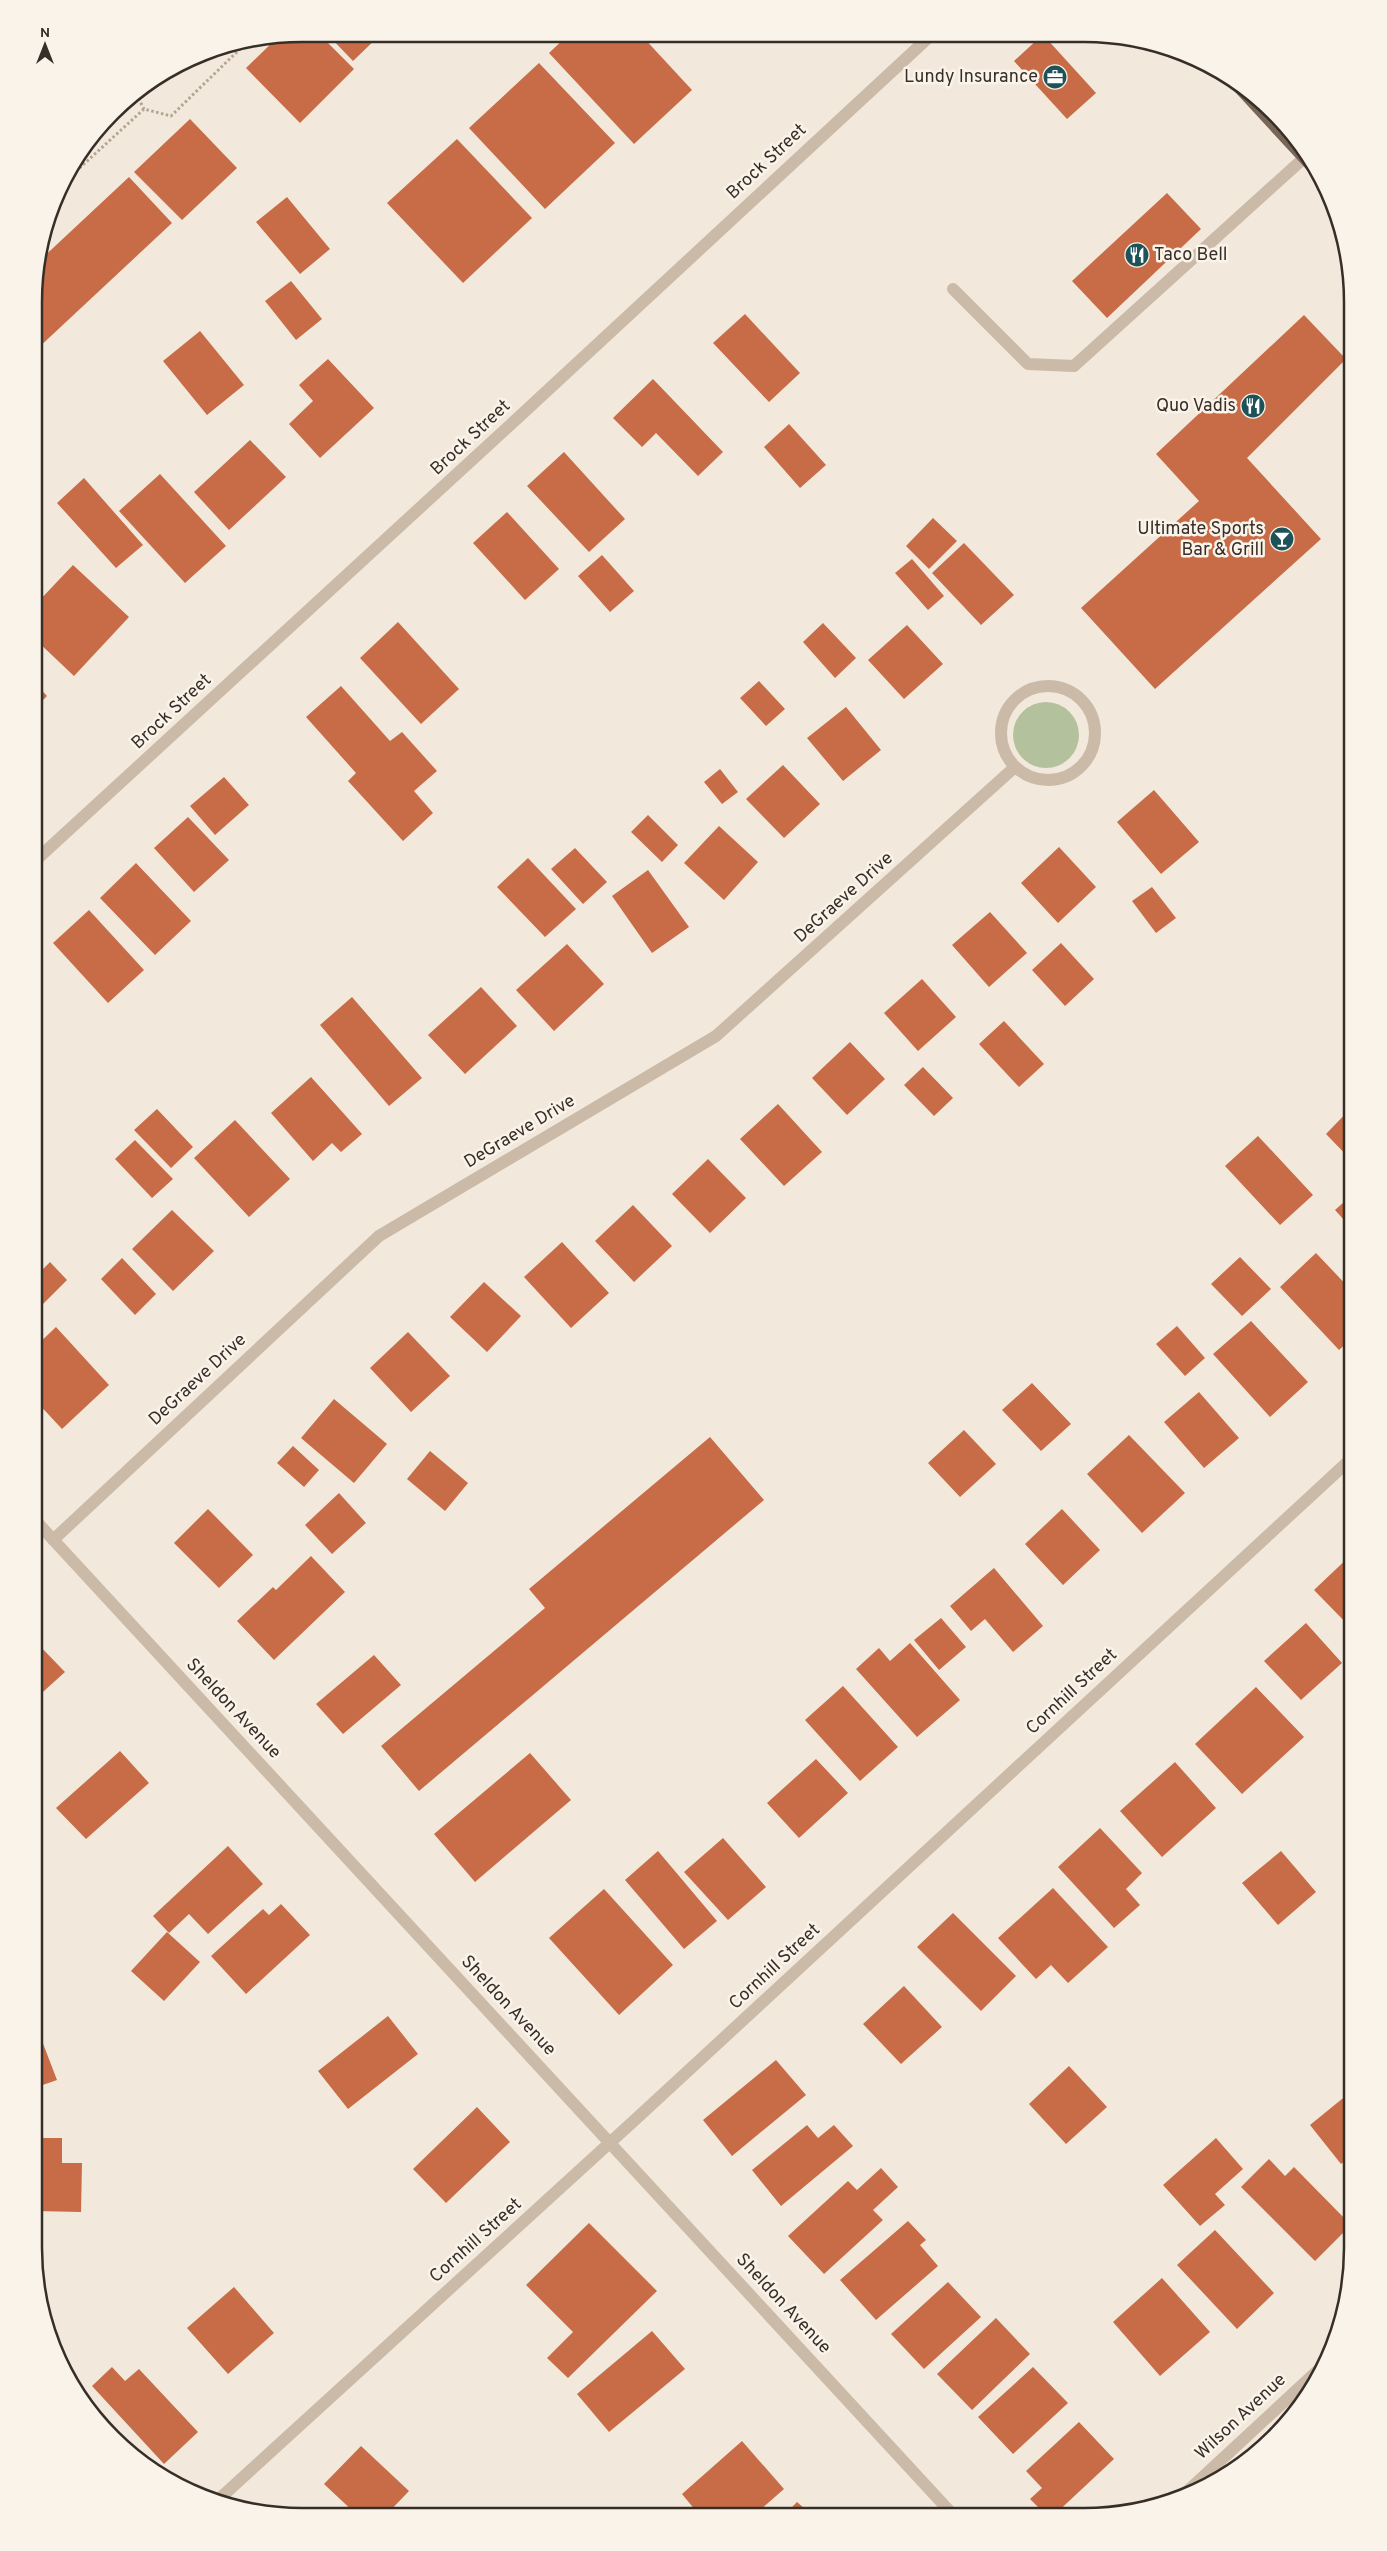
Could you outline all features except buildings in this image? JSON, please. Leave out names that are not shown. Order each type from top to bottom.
[{"type":"main road","points":[[1269,120],[1290,143]]},
{"type":"street","name":"Brock Street","points":[[42,856],[924,42]]},
{"type":"street","points":[[953,289],[1028,364],[1074,366],[1302,160]]},
{"type":"street","points":[[1057,687],[1071,692],[1082,701],[1092,715],[1095,730],[1093,747],[1086,761],[1075,772],[1060,779],[1044,780],[1028,776],[1015,767],[1006,755],[1001,741],[1004,718],[1015,699],[1034,689],[1057,687]]},
{"type":"street","name":"DeGraeve Drive","points":[[53,1540],[379,1236],[716,1036],[1015,767]]},
{"type":"street","name":"Cornhill Street","points":[[222,2496],[610,2142],[1344,1465]]},
{"type":"street","name":"Sheldon Avenue","points":[[42,1528],[947,2508]]},
{"type":"street","name":"Wilson Avenue","points":[[1197,2483],[1310,2378]]},
{"type":"path","points":[[139,100],[144,109],[171,116],[238,51]]},
{"type":"path","points":[[81,167],[144,109]]},
{"type":"green space","points":[[1040,702],[1052,702],[1064,707],[1074,717],[1079,729],[1077,748],[1064,763],[1052,768],[1040,768],[1028,763],[1018,753],[1013,741],[1013,729],[1018,717],[1028,707]]},
{"type":"place","name":"Lundy Insurance","points":[[1055,77]]},
{"type":"place","name":"Taco Bell","points":[[1137,255]]},
{"type":"place","name":"Quo Vadis","points":[[1253,406]]},
{"type":"place","name":"Ultimate Sports Bar & Grill","points":[[1282,539]]}]
